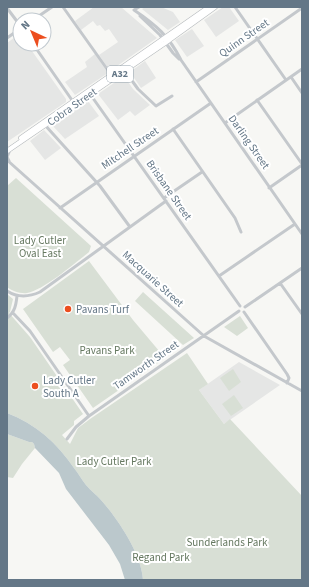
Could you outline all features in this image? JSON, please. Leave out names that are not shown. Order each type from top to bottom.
[{"type":"highway","name":"Cobra Street","points":[[166,40],[210,7]]},
{"type":"highway","name":"Cobra Street","points":[[74,103],[80,97],[215,7]]},
{"type":"highway","name":"Cobra Street","points":[[7,151],[74,103],[90,94],[112,77]]},
{"type":"highway","name":"Cobra Street","points":[[7,148],[45,124]]},
{"type":"street","points":[[63,7],[112,77]]},
{"type":"street","name":"Darling Street","points":[[130,7],[150,21],[166,40],[173,53],[181,60],[302,234]]},
{"type":"street","points":[[134,10],[139,7]]},
{"type":"street","points":[[235,7],[286,80]]},
{"type":"street","name":"Quinn Street","points":[[196,82],[302,8]]},
{"type":"street","points":[[39,52],[74,103]]},
{"type":"street","points":[[124,69],[138,89],[156,106],[172,96]]},
{"type":"street","points":[[224,123],[302,69]]},
{"type":"street","points":[[291,77],[302,93]]},
{"type":"street","points":[[80,97],[87,93],[90,94]]},
{"type":"street","name":"Brisbane Street","points":[[90,94],[240,306]]},
{"type":"street","points":[[257,100],[302,165],[270,188]]},
{"type":"street","name":"Mitchell Street","points":[[60,208],[211,103]]},
{"type":"street","points":[[45,124],[96,182],[130,227]]},
{"type":"street","points":[[173,129],[235,218],[241,232]]},
{"type":"street","points":[[11,164],[7,157],[8,153],[14,146]]},
{"type":"street","name":"Macquarie Street","points":[[7,160],[204,336],[302,391]]},
{"type":"street","points":[[164,198],[202,172]]},
{"type":"street","points":[[7,291],[17,296],[28,296],[40,292],[166,202]]},
{"type":"street","points":[[219,276],[295,224]]},
{"type":"street","points":[[244,312],[246,310],[245,307],[302,268]]},
{"type":"street","points":[[280,283],[302,314]]},
{"type":"street","points":[[7,318],[13,313],[17,296]]},
{"type":"street","points":[[245,307],[242,305],[240,306],[239,311],[244,312],[288,374],[289,378],[287,383]]},
{"type":"street","name":"Tamworth Street","points":[[67,439],[76,427],[89,416],[239,311]]},
{"type":"street","points":[[13,313],[30,331],[89,416]]},
{"type":"shaded area","points":[[94,7],[121,7],[157,38],[110,71],[99,55],[118,42],[109,29],[105,31],[100,25],[97,26],[93,21],[81,30],[75,21]]},
{"type":"shaded area","points":[[145,7],[161,7],[173,12],[180,22],[168,30],[142,9]]},
{"type":"shaded area","points":[[223,7],[229,7],[239,21],[216,37],[204,20]]},
{"type":"shaded area","points":[[192,29],[204,46],[187,57],[175,40]]},
{"type":"shaded area","points":[[12,39],[12,52],[33,52],[66,99],[66,102],[7,142],[7,43]]},
{"type":"shaded area","points":[[95,54],[108,73],[75,95],[65,82],[87,67],[85,62]]},
{"type":"shaded area","points":[[145,61],[156,78],[141,88],[130,72]]},
{"type":"shaded area","points":[[124,76],[133,89],[150,105],[135,116],[130,111],[118,120],[98,94]]},
{"type":"shaded area","points":[[88,101],[99,116],[65,139],[52,125]]},
{"type":"shaded area","points":[[44,130],[61,148],[45,160],[30,141]]},
{"type":"shaded area","points":[[239,362],[280,385],[224,424],[199,390]]},
{"type":"shaded area","points":[[7,413],[18,417],[45,435],[60,450],[86,485],[108,508],[134,549],[142,570],[143,580],[125,580],[120,564],[109,545],[66,489],[59,473],[35,448],[32,442],[7,434]]},
{"type":"green space","name":"Lady Cutler Oval East","points":[[16,178],[91,246],[89,252],[59,276],[42,287],[27,293],[17,292],[7,287],[7,186]]},
{"type":"green space","name":"Pavans Park","points":[[89,261],[133,320],[165,358],[93,408],[63,365],[70,360],[60,347],[53,352],[23,309]]},
{"type":"green space","points":[[143,292],[194,338],[183,345],[135,301]]},
{"type":"green space","points":[[7,294],[13,299],[9,313],[30,337],[83,414],[74,421],[74,425],[62,435],[70,444],[78,428],[187,353],[208,384],[199,390],[224,424],[230,419],[302,496],[302,580],[143,580],[142,570],[134,549],[108,508],[86,485],[60,450],[45,435],[18,417],[7,413]]},
{"type":"green space","points":[[240,316],[248,328],[237,336],[224,327]]},
{"type":"green space","points":[[233,369],[241,382],[229,391],[220,378]]},
{"type":"green space","points":[[234,395],[243,408],[231,416],[222,404]]},
{"type":"green space","points":[[7,434],[32,442],[35,448],[13,478],[7,477]]},
{"type":"place","name":"Pavans Turf","points":[[68,309]]},
{"type":"place","name":"Lady Cutler South A","points":[[35,386]]},
{"type":"park label","name":"Lady Cutler Park","points":[[114,461]]},
{"type":"park label","name":"Sunderlands Park","points":[[227,542]]},
{"type":"park label","name":"Regand Park","points":[[161,557]]}]
